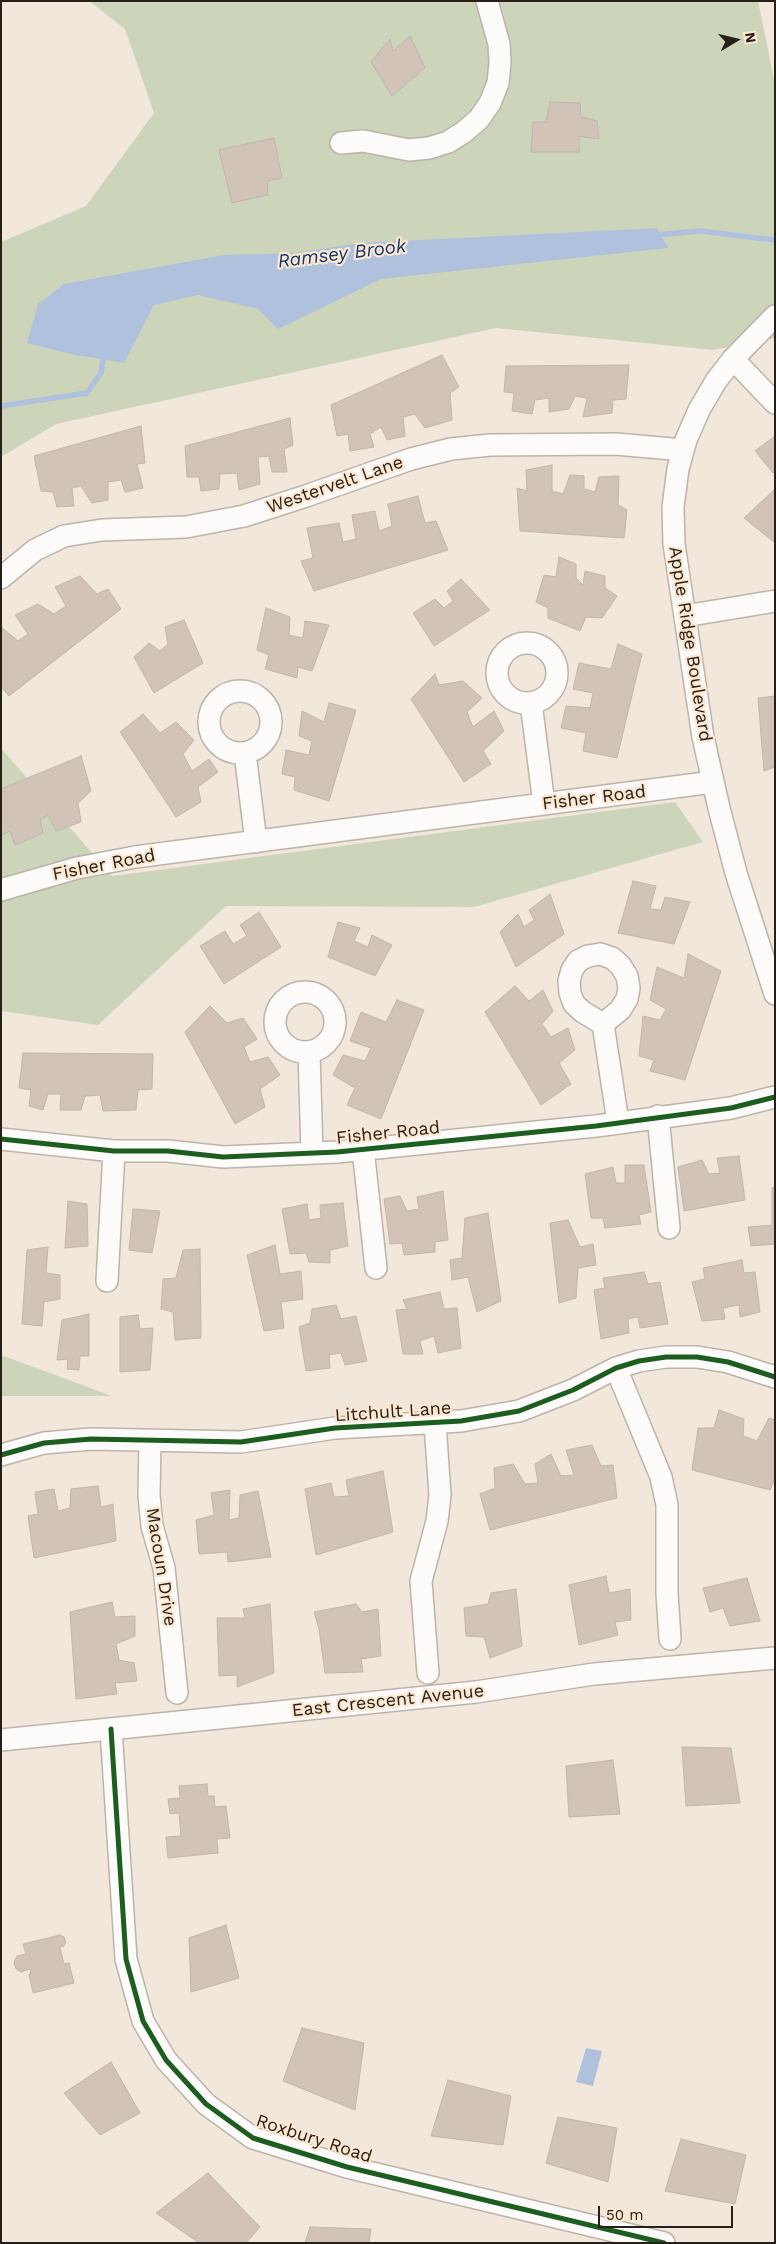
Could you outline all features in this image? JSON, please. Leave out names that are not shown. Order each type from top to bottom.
[{"type":"street","points":[[341,143],[362,141],[409,150],[429,148],[456,137],[479,118],[490,103],[498,83],[500,63],[499,44],[487,1]]},
{"type":"street","name":"Apple Ridge Boulevard","points":[[774,986],[736,873],[703,737],[674,544],[673,507],[683,450],[699,410],[716,381],[733,359],[775,316]]},
{"type":"street","points":[[733,359],[775,403]]},
{"type":"street","name":"Westervelt Lane","points":[[1,578],[35,550],[64,536],[102,530],[186,527],[244,516],[410,459],[451,449],[490,446],[616,444],[683,450]]},
{"type":"street","points":[[685,616],[775,601]]},
{"type":"street","points":[[531,703],[544,804]]},
{"type":"street","points":[[246,753],[256,842]]},
{"type":"street","name":"Fisher Road","points":[[1,890],[77,868],[135,857],[713,782]]},
{"type":"street","points":[[603,1024],[618,1122]]},
{"type":"street","points":[[309,1052],[312,1153]]},
{"type":"street","name":"Fisher Road","points":[[1,1139],[114,1151],[168,1151],[223,1157],[312,1153],[618,1122],[731,1108],[775,1097]]},
{"type":"street","points":[[658,1116],[669,1228]]},
{"type":"street","points":[[363,1149],[376,1268]]},
{"type":"street","points":[[107,1281],[114,1151]]},
{"type":"street","name":"Litchult Lane","points":[[1,1455],[44,1444],[91,1439],[241,1442],[335,1428],[392,1424],[435,1424],[519,1411],[572,1390],[616,1368],[666,1357],[697,1357],[728,1362],[775,1377]]},
{"type":"street","points":[[616,1368],[661,1477],[667,1505],[667,1593],[670,1639]]},
{"type":"street","points":[[428,1673],[421,1581],[437,1521],[440,1496],[435,1424]]},
{"type":"street","name":"Macoun Drive","points":[[150,1441],[149,1495],[152,1526],[164,1568],[177,1693]]},
{"type":"street","name":"East Crescent Avenue","points":[[1,1740],[476,1692],[594,1674],[775,1658]]},
{"type":"street","name":"Roxbury Road","points":[[111,1729],[126,1959],[143,2022],[166,2060],[206,2104],[253,2138],[347,2167],[664,2243]]},
{"type":"green space","points":[[89,1],[758,1],[775,84],[775,338],[713,350],[496,328],[56,424],[1,457],[1,242],[86,206],[154,113],[125,29]]},
{"type":"green space","points":[[1,748],[112,876],[675,802],[703,842],[474,907],[226,906],[98,1025],[1,1011]]},
{"type":"green space","points":[[1,1355],[112,1396],[1,1396]]},
{"type":"water","points":[[657,228],[668,248],[381,279],[278,329],[258,309],[198,295],[154,305],[124,363],[70,354],[27,343],[38,304],[64,284],[224,255],[295,253],[360,243]]},
{"type":"water","points":[[586,2048],[602,2051],[593,2086],[576,2082]]},
{"type":"building","points":[[410,36],[425,68],[392,96],[371,62],[390,39],[393,51]]},
{"type":"building","points":[[550,102],[580,103],[581,117],[597,121],[599,139],[579,136],[579,152],[531,152],[533,122],[546,122]]},
{"type":"building","points":[[274,138],[282,178],[267,181],[268,195],[232,203],[219,150]]},
{"type":"building","points":[[442,355],[459,387],[450,393],[452,420],[425,428],[415,414],[403,417],[405,436],[387,440],[381,427],[370,434],[374,447],[350,451],[348,434],[337,436],[331,405]]},
{"type":"building","points":[[629,365],[626,399],[613,400],[612,413],[583,417],[587,398],[575,396],[569,409],[549,412],[549,398],[535,400],[532,414],[512,411],[514,393],[504,392],[506,366]]},
{"type":"building","points":[[290,418],[293,445],[284,449],[287,472],[272,472],[269,456],[258,457],[260,484],[239,490],[237,473],[220,474],[219,489],[201,491],[199,477],[187,477],[185,446]]},
{"type":"building","points":[[141,426],[145,463],[137,464],[143,488],[125,492],[121,480],[108,482],[108,500],[92,503],[81,486],[72,488],[74,506],[57,507],[53,492],[41,491],[34,456]]},
{"type":"building","points":[[775,436],[775,471],[773,473],[755,451]]},
{"type":"building","points":[[552,465],[552,491],[563,494],[570,475],[584,476],[584,489],[595,492],[599,477],[619,476],[618,505],[627,510],[624,538],[520,531],[517,488],[527,491],[526,470]]},
{"type":"building","points":[[775,489],[775,543],[744,518]]},
{"type":"building","points":[[418,496],[425,523],[436,521],[448,550],[314,591],[301,561],[313,558],[307,528],[339,523],[343,542],[356,539],[352,515],[375,511],[379,531],[392,526],[388,504]]},
{"type":"building","points":[[559,557],[576,564],[576,578],[583,585],[585,571],[605,576],[605,588],[617,596],[602,618],[586,617],[580,631],[548,618],[548,608],[536,602],[544,575],[556,577]]},
{"type":"building","points":[[80,576],[97,594],[108,589],[121,609],[9,696],[1,687],[1,627],[18,641],[28,634],[15,615],[38,604],[54,614],[66,606],[55,587]]},
{"type":"building","points":[[461,579],[490,610],[434,646],[413,613],[435,599],[444,608],[453,601],[447,591]]},
{"type":"building","points":[[266,608],[290,617],[289,635],[303,638],[305,621],[329,625],[312,671],[298,667],[297,678],[265,669],[269,655],[257,650]]},
{"type":"building","points":[[184,620],[203,663],[154,693],[134,657],[149,643],[160,651],[168,644],[165,627]]},
{"type":"building","points":[[618,644],[642,654],[617,758],[583,751],[586,733],[561,728],[566,706],[590,708],[593,693],[573,689],[579,663],[611,669]]},
{"type":"building","points":[[435,674],[439,685],[463,681],[482,698],[467,712],[473,727],[494,711],[504,731],[483,751],[491,764],[464,782],[411,699]]},
{"type":"building","points":[[775,696],[775,767],[764,771],[758,698]]},
{"type":"building","points":[[329,703],[356,710],[329,801],[294,790],[295,777],[282,774],[286,750],[309,755],[312,741],[299,736],[302,711],[324,722]]},
{"type":"building","points":[[143,714],[160,733],[176,722],[194,740],[183,754],[192,771],[209,759],[218,772],[198,787],[201,802],[176,817],[120,732]]},
{"type":"building","points":[[81,756],[91,791],[78,803],[81,822],[56,831],[48,815],[40,820],[43,833],[15,845],[10,831],[1,835],[1,789]]},
{"type":"building","points":[[633,881],[656,886],[650,909],[661,910],[665,897],[690,902],[674,944],[618,933]]},
{"type":"building","points":[[550,894],[564,934],[516,967],[500,932],[518,914],[524,927],[534,920],[529,910]]},
{"type":"building","points":[[259,912],[281,947],[224,984],[200,946],[225,931],[233,944],[247,936],[240,925]]},
{"type":"building","points":[[338,922],[360,928],[354,941],[368,947],[372,935],[392,945],[375,976],[328,957]]},
{"type":"building","points":[[688,954],[721,971],[685,1080],[650,1071],[654,1060],[639,1056],[643,1016],[660,1020],[666,1009],[650,1000],[657,967],[684,978]]},
{"type":"building","points":[[515,986],[529,1001],[543,990],[553,1011],[542,1024],[551,1037],[568,1028],[575,1050],[559,1063],[571,1084],[541,1105],[485,1012]]},
{"type":"building","points":[[397,1000],[424,1010],[381,1119],[347,1105],[355,1088],[333,1075],[343,1055],[365,1061],[371,1048],[350,1041],[361,1012],[386,1022]]},
{"type":"building","points":[[210,1006],[227,1023],[243,1018],[257,1039],[244,1047],[250,1062],[268,1057],[280,1075],[260,1089],[265,1107],[235,1124],[185,1032]]},
{"type":"building","points":[[23,1053],[153,1054],[152,1089],[138,1090],[136,1110],[103,1111],[100,1095],[85,1096],[81,1110],[60,1110],[61,1094],[48,1094],[43,1110],[29,1106],[31,1090],[19,1088]]},
{"type":"building","points":[[739,1156],[745,1200],[684,1211],[678,1167],[702,1160],[709,1174],[720,1173],[717,1158]]},
{"type":"building","points":[[625,1165],[644,1165],[651,1212],[639,1215],[641,1224],[605,1228],[603,1218],[591,1218],[585,1174],[613,1167],[616,1183],[625,1183]]},
{"type":"building","points":[[772,1188],[775,1188],[775,1244],[751,1246],[748,1227],[772,1225]]},
{"type":"building","points":[[443,1191],[448,1240],[435,1242],[435,1252],[404,1255],[402,1243],[390,1244],[384,1199],[400,1196],[407,1211],[419,1209],[417,1197]]},
{"type":"building","points":[[68,1201],[87,1204],[88,1246],[65,1248]]},
{"type":"building","points":[[343,1203],[348,1246],[330,1250],[330,1263],[309,1262],[306,1253],[290,1254],[282,1209],[307,1204],[309,1220],[321,1218],[320,1205]]},
{"type":"building","points":[[133,1209],[160,1211],[152,1253],[129,1250]]},
{"type":"building","points":[[488,1213],[501,1301],[477,1312],[468,1277],[452,1280],[450,1260],[462,1258],[465,1218]]},
{"type":"building","points":[[568,1220],[580,1247],[593,1244],[596,1265],[578,1268],[576,1298],[559,1303],[550,1223]]},
{"type":"building","points":[[275,1245],[280,1274],[301,1271],[303,1299],[281,1302],[284,1328],[264,1331],[247,1255]]},
{"type":"building","points":[[48,1247],[46,1273],[60,1275],[60,1299],[44,1302],[42,1326],[22,1324],[27,1250]]},
{"type":"building","points":[[200,1249],[201,1338],[175,1340],[173,1312],[161,1309],[163,1279],[176,1278],[183,1250]]},
{"type":"building","points":[[742,1260],[744,1273],[755,1272],[760,1312],[740,1317],[739,1305],[723,1308],[725,1319],[702,1321],[692,1282],[705,1279],[703,1268]]},
{"type":"building","points":[[644,1272],[648,1284],[660,1282],[668,1324],[640,1328],[638,1317],[628,1319],[629,1333],[601,1339],[594,1290],[605,1288],[603,1278]]},
{"type":"building","points":[[440,1292],[444,1309],[457,1308],[461,1348],[438,1353],[434,1336],[420,1341],[423,1354],[403,1354],[396,1310],[407,1309],[403,1300]]},
{"type":"building","points":[[336,1305],[341,1319],[356,1316],[367,1361],[345,1365],[341,1353],[329,1355],[330,1368],[306,1371],[299,1327],[310,1323],[312,1309]]},
{"type":"building","points":[[89,1314],[89,1356],[80,1356],[79,1370],[67,1369],[68,1359],[57,1360],[62,1320]]},
{"type":"building","points":[[138,1315],[140,1329],[153,1328],[150,1370],[120,1372],[120,1317]]},
{"type":"building","points":[[719,1410],[744,1419],[743,1436],[757,1441],[769,1418],[775,1420],[775,1478],[770,1490],[692,1470],[698,1428],[714,1428]]},
{"type":"building","points":[[592,1445],[601,1466],[613,1465],[617,1498],[490,1530],[480,1494],[495,1488],[494,1468],[513,1464],[525,1484],[538,1483],[535,1464],[551,1454],[561,1476],[574,1475],[566,1450]]},
{"type":"building","points":[[383,1471],[393,1532],[316,1555],[305,1489],[331,1483],[334,1497],[349,1496],[346,1480]]},
{"type":"building","points":[[98,1486],[101,1507],[113,1504],[116,1541],[34,1558],[28,1516],[38,1514],[35,1492],[54,1489],[58,1511],[70,1508],[71,1489]]},
{"type":"building","points":[[230,1490],[229,1520],[239,1518],[240,1495],[258,1491],[271,1557],[228,1562],[227,1552],[199,1554],[196,1520],[214,1515],[211,1493]]},
{"type":"building","points":[[606,1576],[609,1593],[630,1589],[631,1620],[615,1622],[618,1635],[579,1645],[569,1585]]},
{"type":"building","points":[[747,1578],[760,1621],[730,1626],[723,1608],[710,1612],[703,1588]]},
{"type":"building","points":[[516,1589],[522,1646],[490,1658],[484,1637],[466,1636],[464,1608],[488,1604],[491,1593]]},
{"type":"building","points":[[112,1602],[115,1617],[135,1616],[135,1636],[116,1644],[119,1660],[134,1663],[137,1681],[115,1683],[117,1694],[76,1699],[70,1612]]},
{"type":"building","points":[[270,1604],[274,1673],[237,1687],[237,1675],[219,1676],[217,1618],[245,1618],[243,1609]]},
{"type":"building","points":[[356,1604],[362,1612],[378,1609],[381,1656],[361,1659],[363,1672],[325,1673],[319,1629],[314,1612]]},
{"type":"building","points":[[682,1747],[731,1748],[740,1803],[686,1806]]},
{"type":"building","points":[[613,1760],[620,1814],[569,1817],[566,1766]]},
{"type":"building","points":[[207,1784],[208,1796],[214,1796],[215,1807],[226,1806],[230,1838],[217,1839],[218,1853],[168,1858],[166,1837],[181,1836],[179,1813],[170,1814],[168,1799],[180,1798],[179,1786]]},
{"type":"building","points":[[226,1925],[239,1978],[191,1992],[189,1938]]},
{"type":"building","points":[[60,1935],[64,1937],[66,1942],[64,1946],[60,1947],[64,1964],[69,1963],[74,1983],[33,1993],[29,1974],[31,1974],[30,1969],[21,1972],[16,1969],[14,1962],[17,1956],[26,1954],[23,1944]]},
{"type":"building","points":[[302,2028],[364,2043],[355,2110],[283,2081]]},
{"type":"building","points":[[111,2062],[140,2113],[100,2135],[64,2093]]},
{"type":"building","points":[[448,2080],[511,2096],[503,2145],[431,2136]]},
{"type":"building","points":[[558,2117],[617,2128],[608,2182],[546,2163]]},
{"type":"building","points":[[681,2139],[746,2155],[735,2204],[665,2191]]},
{"type":"building","points":[[208,2173],[260,2227],[246,2243],[199,2243],[156,2213]]},
{"type":"building","points":[[310,2227],[371,2229],[369,2243],[305,2243]]},
{"type":"waterway","name":"Ramsey Brook","points":[[655,235],[700,231],[775,240]]},
{"type":"waterway","name":"Ramsey Brook","points":[[1,406],[87,393],[101,373],[104,354]]},
{"type":"cycle path","points":[[1,1139],[114,1151],[168,1151],[223,1157],[337,1152],[596,1126],[731,1108],[775,1097]]},
{"type":"cycle path","points":[[1,1455],[44,1443],[91,1439],[241,1442],[335,1428],[461,1421],[519,1411],[573,1390],[616,1368],[639,1361],[666,1357],[697,1357],[728,1362],[775,1377]]},
{"type":"cycle path","points":[[111,1729],[126,1959],[143,2021],[166,2060],[206,2104],[253,2138],[347,2167],[664,2243]]}]
